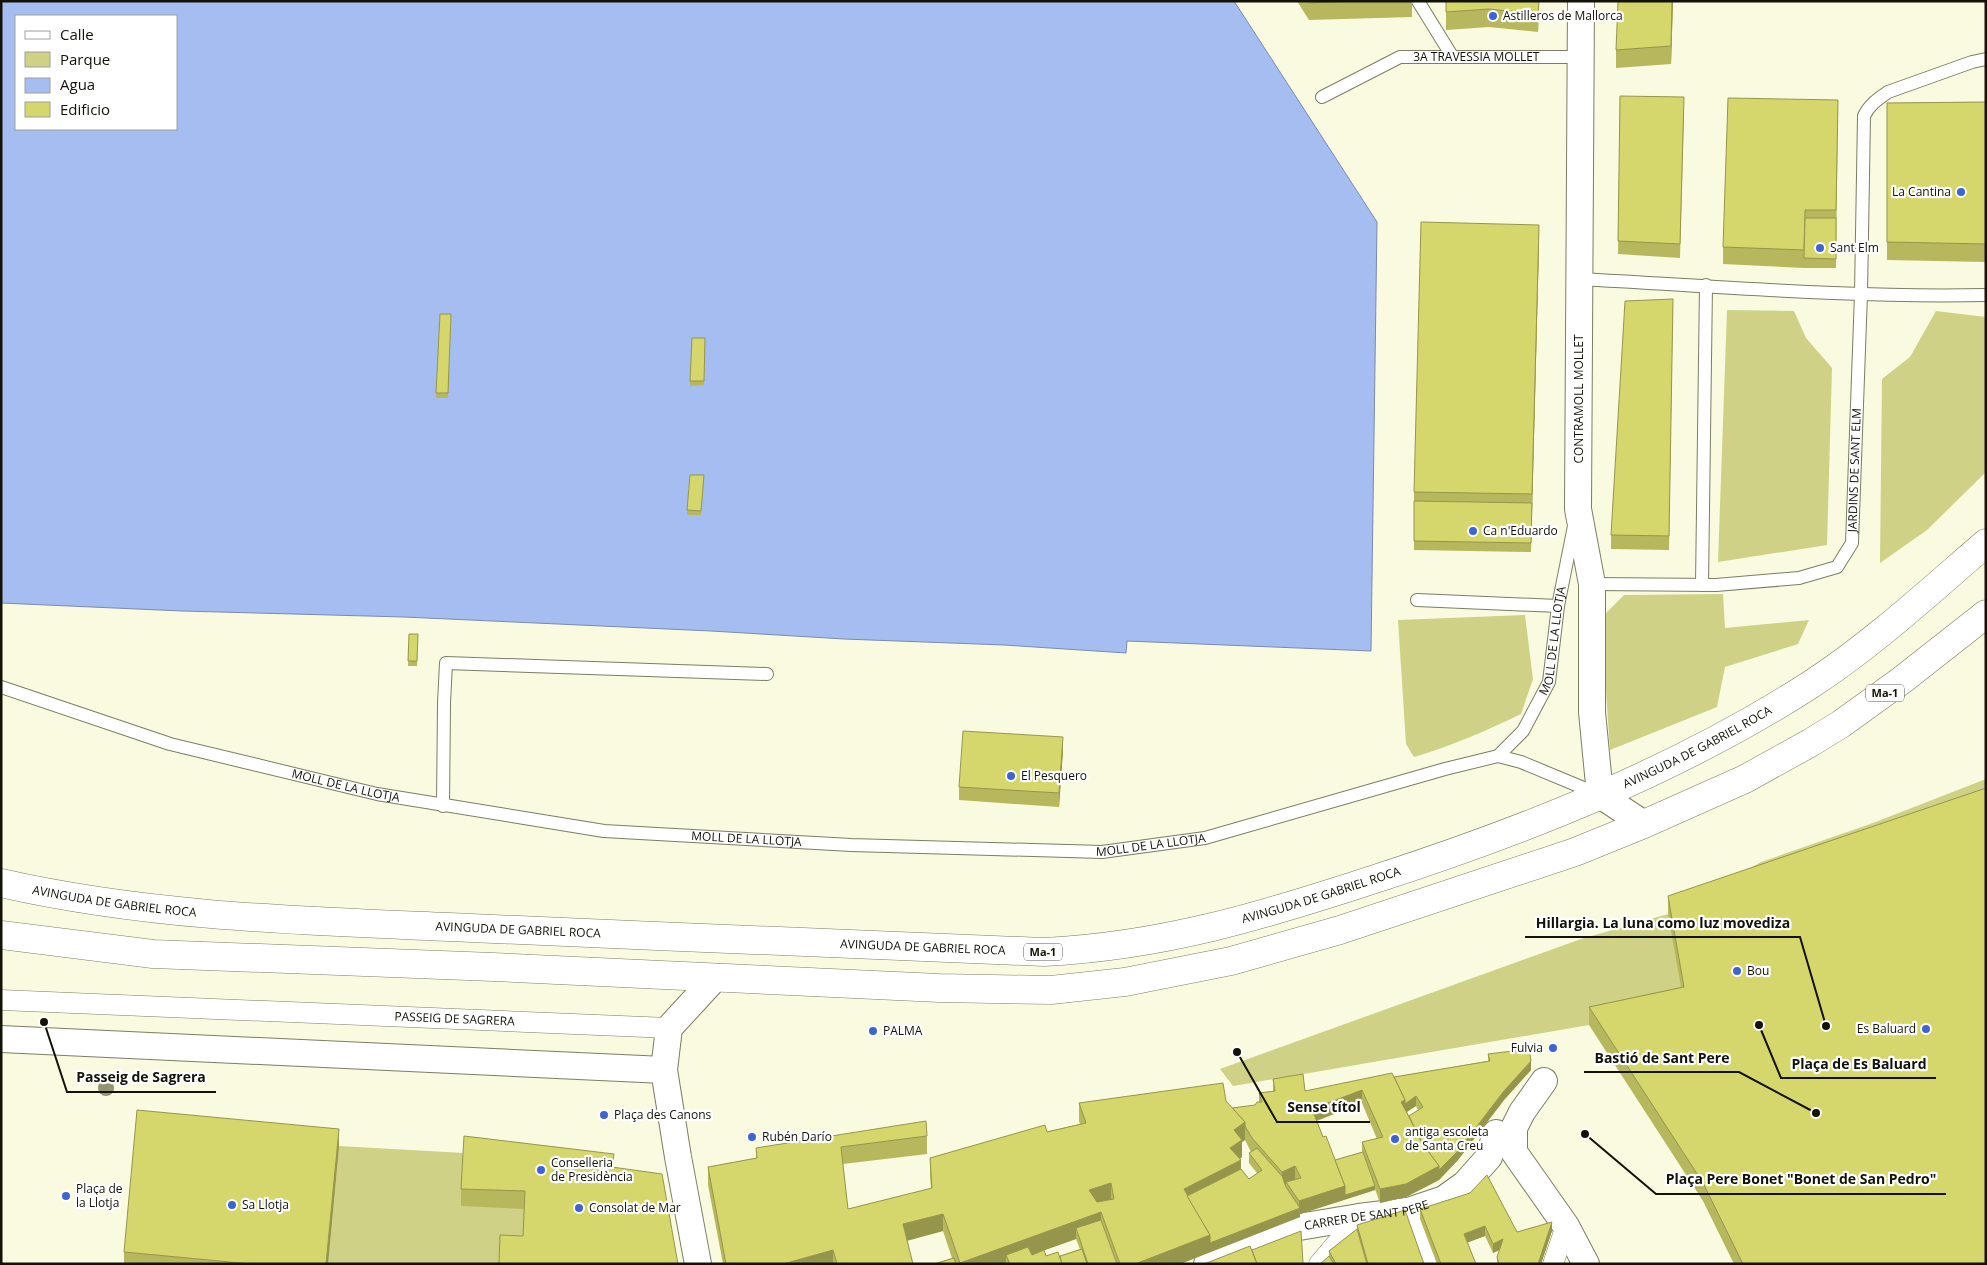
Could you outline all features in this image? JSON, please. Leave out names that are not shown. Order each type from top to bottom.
[{"type":"highway","name":"AVINGUDA DE GABRIEL ROCA","points":[[1,883],[65,896],[150,909],[265,918],[1044,952],[1082,950],[1156,940],[1266,914],[1478,845],[1600,795],[1704,746],[1811,684],[1871,641],[1986,543]]},
{"type":"highway","name":"Ma-1","points":[[1,935],[153,954],[1014,990],[1051,990],[1163,976],[1230,961],[1340,930],[1575,852],[1644,824],[1745,779],[1841,724],[1902,680],[1986,614]]},
{"type":"street","name":"CONTRAMOLL MOLLET","points":[[1581,1],[1578,509],[1592,584],[1592,712],[1600,795]]},
{"type":"street","points":[[1600,795],[1644,824]]},
{"type":"street","points":[[698,1264],[664,1070],[669,1028],[716,977]]},
{"type":"street","name":"PASSEIG DE SAGRERA","points":[[1,1000],[669,1028]]},
{"type":"street","points":[[1,1039],[664,1070]]},
{"type":"street","points":[[1544,1081],[1522,1112],[1514,1128],[1514,1152],[1566,1226],[1586,1264]]},
{"type":"street","name":"CARRER DE SANT PERE","points":[[1207,1264],[1293,1228],[1408,1211],[1444,1199],[1465,1184],[1489,1157],[1496,1133]]},
{"type":"street","points":[[1408,1211],[1428,1264]]},
{"type":"street","points":[[1319,1264],[1359,1217]]},
{"type":"street","points":[[1553,1264],[1566,1226]]},
{"type":"lane","points":[[1418,1],[1452,56]]},
{"type":"lane","name":"3A TRAVESSIA MOLLET","points":[[1322,97],[1400,56],[1580,57]]},
{"type":"lane","name":"JARDINS DE SANT ELM","points":[[1592,584],[1702,585],[1799,578],[1837,567],[1852,543],[1861,294],[1862,126],[1867,109],[1888,92],[1972,62],[1986,60]]},
{"type":"lane","points":[[1579,279],[1861,294],[1986,295]]},
{"type":"lane","points":[[1702,585],[1706,285]]},
{"type":"lane","name":"MOLL DE LA LLOTJA","points":[[1498,756],[1523,732],[1550,682],[1558,606],[1578,509]]},
{"type":"lane","points":[[1417,600],[1558,606]]},
{"type":"lane","points":[[444,806],[446,663],[767,674]]},
{"type":"lane","name":"MOLL DE LA LLOTJA","points":[[1,687],[170,744],[377,794],[604,831],[851,845],[1102,852],[1205,838],[1436,771],[1498,756],[1521,762],[1600,795]]},
{"type":"green space","points":[[1727,310],[1794,311],[1806,338],[1832,368],[1827,545],[1718,562]]},
{"type":"green space","points":[[1936,311],[1986,317],[1986,472],[1927,530],[1880,563],[1882,379],[1910,357]]},
{"type":"green space","points":[[1723,594],[1725,628],[1809,620],[1798,644],[1725,667],[1717,707],[1610,750],[1601,618],[1624,595]]},
{"type":"green space","points":[[1525,615],[1533,679],[1521,714],[1468,738],[1414,757],[1406,744],[1398,620]]},
{"type":"green space","points":[[1986,779],[1986,863],[1684,1004],[1589,1025],[1233,1086],[1220,1069],[1581,939],[1668,914],[1761,862],[1873,823]]},
{"type":"green space","points":[[339,1146],[464,1153],[525,1209],[523,1254],[499,1264],[328,1264]]},
{"type":"water","points":[[1,1],[1234,1],[1377,222],[1371,651],[1127,641],[1126,653],[1004,645],[404,617],[182,611],[1,603]]},
{"type":"building","points":[[1308,1],[1355,1],[1309,3]]},
{"type":"building","points":[[1446,1],[1539,1],[1538,14],[1489,9],[1446,12]]},
{"type":"building","points":[[1618,1],[1672,1],[1671,46],[1616,50]]},
{"type":"building","points":[[1620,96],[1684,97],[1680,244],[1618,241]]},
{"type":"building","points":[[1728,98],[1838,100],[1836,210],[1805,210],[1804,250],[1723,247]]},
{"type":"building","points":[[1986,102],[1986,244],[1887,242],[1887,103]]},
{"type":"building","name":"Sant Elm","points":[[1805,218],[1836,218],[1836,259],[1804,258]]},
{"type":"building","points":[[1421,222],[1539,225],[1532,494],[1414,492]]},
{"type":"building","points":[[1673,299],[1669,536],[1611,535],[1625,301]]},
{"type":"building","points":[[440,314],[451,314],[448,393],[436,393]]},
{"type":"building","points":[[692,338],[705,338],[704,381],[690,381]]},
{"type":"building","points":[[690,475],[704,475],[701,511],[687,510]]},
{"type":"building","name":"Ca n'Eduardo","points":[[1414,501],[1532,503],[1531,543],[1414,541]]},
{"type":"building","points":[[409,634],[418,634],[417,661],[408,661]]},
{"type":"building","name":"El Pesquero","points":[[963,731],[1063,737],[1059,793],[959,787]]},
{"type":"building","points":[[1986,788],[1986,1264],[1743,1264],[1703,1183],[1589,1007],[1684,987],[1668,896]]},
{"type":"building","points":[[1529,1049],[1531,1061],[1504,1091],[1458,1151],[1439,1170],[1439,1166],[1422,1143],[1409,1116],[1423,1107],[1416,1096],[1405,1104],[1405,1100],[1394,1077],[1490,1061],[1488,1054]]},
{"type":"building","points":[[1392,1073],[1405,1100],[1401,1102],[1422,1143],[1439,1166],[1406,1184],[1380,1189],[1362,1142],[1383,1137],[1362,1090],[1312,1109],[1323,1137],[1326,1136],[1345,1186],[1299,1201],[1286,1182],[1301,1178],[1295,1166],[1282,1172],[1252,1138],[1245,1126],[1245,1122],[1232,1108],[1255,1105],[1257,1102],[1262,1102],[1259,1093],[1275,1091],[1273,1079],[1303,1074],[1305,1091]]},
{"type":"building","points":[[1223,1083],[1226,1101],[1245,1122],[1234,1130],[1242,1140],[1230,1148],[1241,1160],[1184,1189],[1210,1235],[1135,1264],[1120,1264],[1101,1212],[960,1263],[943,1214],[903,1224],[913,1264],[837,1264],[833,1250],[783,1264],[726,1264],[708,1167],[757,1158],[756,1148],[926,1121],[927,1136],[841,1147],[848,1209],[932,1188],[930,1158],[1045,1125],[1047,1132],[1086,1123],[1079,1103]],"holes":[[[1111,1183],[1114,1199],[1097,1202],[1089,1190]]]},
{"type":"building","name":"Sa Llotja","points":[[137,1110],[339,1129],[326,1264],[251,1264],[124,1252]]},
{"type":"building","name":"Consolat de Mar","points":[[464,1136],[614,1154],[612,1167],[662,1174],[678,1264],[499,1264],[500,1235],[523,1236],[525,1191],[461,1189]]},
{"type":"building","points":[[1257,1148],[1282,1176],[1286,1187],[1300,1208],[1210,1243],[1210,1235],[1187,1196],[1241,1169],[1249,1179],[1262,1170],[1249,1153]]},
{"type":"building","points":[[1363,1152],[1375,1186],[1345,1195],[1345,1186],[1335,1160]]},
{"type":"building","points":[[1487,1175],[1517,1232],[1552,1222],[1538,1264],[1499,1264],[1497,1257],[1503,1239],[1493,1244],[1485,1226],[1464,1234],[1476,1264],[1441,1264],[1420,1209],[1470,1193]]},
{"type":"building","points":[[1405,1210],[1424,1264],[1368,1264],[1357,1225]]},
{"type":"building","points":[[1101,1220],[1117,1264],[1088,1264],[1076,1228]]},
{"type":"building","points":[[1357,1229],[1367,1264],[1336,1264],[1329,1251]]},
{"type":"building","points":[[1301,1231],[1302,1264],[1257,1264],[1252,1250]]},
{"type":"building","points":[[1250,1246],[1257,1264],[1204,1264]]},
{"type":"building","points":[[1028,1247],[1032,1255],[1044,1250],[1046,1256],[1058,1252],[1062,1264],[1010,1264],[1006,1255]]},
{"type":"building","points":[[1082,1249],[1087,1264],[1062,1264],[1060,1256]]},
{"type":"building","points":[[1329,1256],[1334,1264],[1320,1264]]},
{"type":"building","points":[[954,1258],[956,1264],[934,1264]]},
{"type":"place","name":"Astilleros de Mallorca","points":[[1493,16]]},
{"type":"place","name":"La Cantina","points":[[1961,192]]},
{"type":"place","name":"Sant Elm","points":[[1820,248]]},
{"type":"place","name":"Ca n'Eduardo","points":[[1473,531]]},
{"type":"place","name":"El Pesquero","points":[[1011,776]]},
{"type":"place","name":"Bou","points":[[1737,971]]},
{"type":"place","name":"Passeig de Sagrera","points":[[44,1022]]},
{"type":"place","name":"Plaça de Es Baluard","points":[[1759,1025]]},
{"type":"place","name":"Hillargia. La luna como luz movediza","points":[[1826,1026]]},
{"type":"place","name":"Es Baluard","points":[[1926,1029]]},
{"type":"place","name":"PALMA","points":[[873,1031]]},
{"type":"place","name":"Fulvia","points":[[1553,1048]]},
{"type":"place","name":"Sense títol","points":[[1237,1052]]},
{"type":"place","name":"Bastió de Sant Pere","points":[[1816,1113]]},
{"type":"place","name":"Plaça des Canons","points":[[604,1115]]},
{"type":"place","name":"Plaça Pere Bonet \"Bonet de San Pedro\"","points":[[1585,1134]]},
{"type":"place","name":"Rubén Darío","points":[[752,1137]]},
{"type":"place","name":"antiga escoleta de Santa Creu","points":[[1395,1139]]},
{"type":"place","name":"Conselleria de Presidència","points":[[541,1170]]},
{"type":"place","name":"Plaça de la Llotja","points":[[66,1196]]},
{"type":"place","name":"Sa Llotja","points":[[232,1205]]},
{"type":"place","name":"Consolat de Mar","points":[[579,1208]]}]
